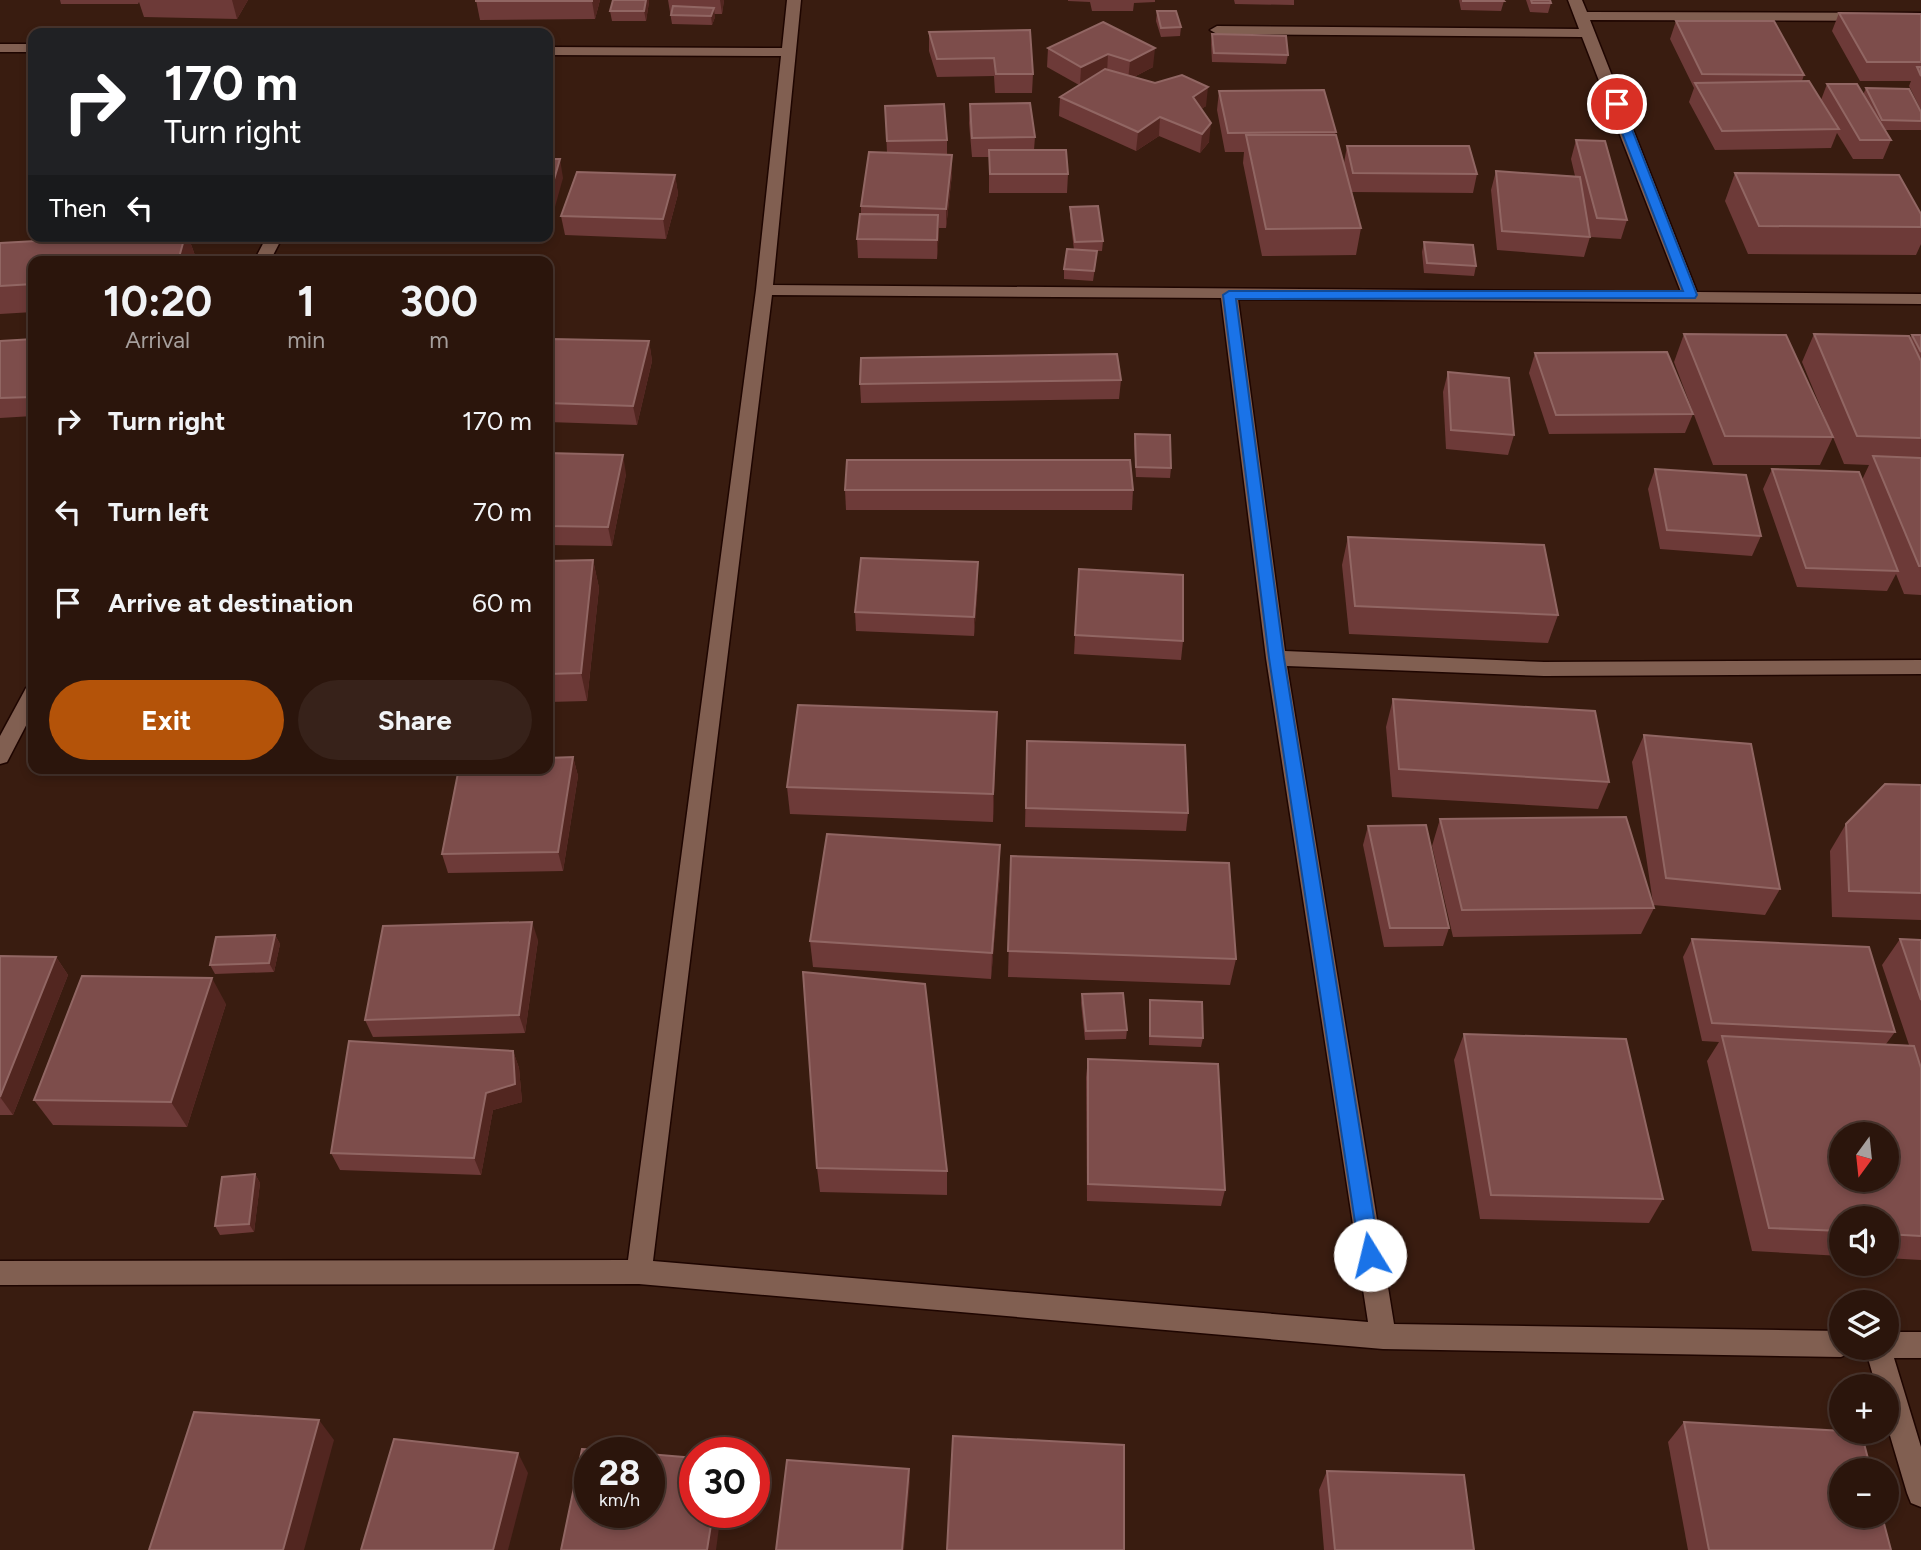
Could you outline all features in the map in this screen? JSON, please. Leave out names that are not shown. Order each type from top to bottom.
[{"type":"street","points":[[639,1272],[764,290],[794,0]]},
{"type":"street","points":[[1575,0],[1690,295]]},
{"type":"street","points":[[1582,16],[1921,17]]},
{"type":"street","points":[[1217,30],[1589,33]]},
{"type":"street","points":[[0,48],[28,48]]},
{"type":"street","points":[[553,51],[788,52]]},
{"type":"street","points":[[764,290],[1229,295],[1690,295],[1921,299]]},
{"type":"street","points":[[1229,295],[1276,658],[1383,1336]]},
{"type":"street","points":[[1276,658],[1544,668],[1921,667]]},
{"type":"street","points":[[0,756],[28,703]]},
{"type":"street","points":[[0,1273],[639,1272],[1383,1336],[1829,1344]]},
{"type":"street","points":[[1899,1345],[1921,1345]]},
{"type":"street","points":[[1882,1360],[1921,1493]]},
{"type":"building","points":[[592,0],[592,1],[476,1]]},
{"type":"building","points":[[613,0],[646,0],[644,11],[610,11]]},
{"type":"building","points":[[1503,0],[1504,1],[1463,1]]},
{"type":"building","points":[[1531,0],[1550,0],[1551,3],[1532,3]]},
{"type":"building","points":[[673,6],[714,8],[711,16],[671,15]]},
{"type":"building","points":[[1157,11],[1176,11],[1181,27],[1161,28]]},
{"type":"building","points":[[1839,13],[1921,14],[1921,62],[1867,62]]},
{"type":"building","points":[[1676,21],[1774,21],[1804,75],[1702,74]]},
{"type":"building","points":[[1103,22],[1155,48],[1130,61],[1108,54],[1081,67],[1048,48]]},
{"type":"building","points":[[1030,30],[1033,74],[996,74],[994,58],[937,59],[929,32]]},
{"type":"building","points":[[1212,34],[1286,36],[1288,55],[1214,53]]},
{"type":"building","points":[[1105,69],[1155,83],[1182,75],[1208,87],[1193,97],[1211,123],[1202,134],[1160,117],[1138,132],[1060,97]]},
{"type":"building","points":[[1809,81],[1839,129],[1722,131],[1695,83]]},
{"type":"building","points":[[1827,84],[1857,84],[1891,140],[1860,140]]},
{"type":"building","points":[[1866,88],[1909,89],[1921,112],[1921,121],[1882,120]]},
{"type":"building","points":[[1324,90],[1336,132],[1228,133],[1219,91]]},
{"type":"building","points":[[1030,103],[1035,137],[972,138],[970,104]]},
{"type":"building","points":[[944,104],[947,140],[887,141],[885,106]]},
{"type":"building","points":[[1246,135],[1336,135],[1361,228],[1266,229]]},
{"type":"building","points":[[1576,140],[1605,141],[1627,220],[1597,218]]},
{"type":"building","points":[[1347,146],[1469,146],[1477,174],[1353,173]]},
{"type":"building","points":[[989,150],[1066,150],[1068,174],[990,174]]},
{"type":"building","points":[[869,152],[952,155],[946,209],[861,206]]},
{"type":"building","points":[[553,159],[560,159],[553,183]]},
{"type":"building","points":[[1496,171],[1580,177],[1590,237],[1502,231]]},
{"type":"building","points":[[577,172],[675,175],[663,219],[561,216]]},
{"type":"building","points":[[1735,173],[1899,175],[1921,214],[1921,227],[1759,226]]},
{"type":"building","points":[[1098,206],[1103,241],[1075,242],[1070,207]]},
{"type":"building","points":[[860,214],[938,215],[937,240],[857,239]]},
{"type":"building","points":[[183,242],[179,256],[28,256],[28,284],[0,286],[0,243]]},
{"type":"building","points":[[1424,242],[1473,245],[1476,266],[1427,263]]},
{"type":"building","points":[[1067,249],[1097,251],[1094,271],[1064,269]]},
{"type":"building","points":[[1684,334],[1786,335],[1833,437],[1725,436]]},
{"type":"building","points":[[1814,334],[1909,336],[1921,361],[1921,438],[1857,436]]},
{"type":"building","points":[[1912,335],[1921,335],[1921,352]]},
{"type":"building","points":[[28,339],[28,397],[0,398],[0,341]]},
{"type":"building","points":[[553,339],[649,341],[633,406],[553,403]]},
{"type":"building","points":[[1667,352],[1693,414],[1556,415],[1535,353]]},
{"type":"building","points":[[1117,354],[1121,380],[860,384],[861,358]]},
{"type":"building","points":[[1448,372],[1509,378],[1514,435],[1451,430]]},
{"type":"building","points":[[1135,434],[1170,435],[1171,468],[1136,467]]},
{"type":"building","points":[[553,453],[623,455],[608,527],[553,526]]},
{"type":"building","points":[[1873,456],[1921,458],[1921,566],[1919,566]]},
{"type":"building","points":[[847,460],[1130,460],[1133,490],[845,490]]},
{"type":"building","points":[[1655,469],[1746,475],[1761,536],[1667,530]]},
{"type":"building","points":[[1772,469],[1859,472],[1898,571],[1806,568]]},
{"type":"building","points":[[1348,537],[1544,545],[1558,615],[1355,606]]},
{"type":"building","points":[[861,558],[978,562],[974,617],[855,612]]},
{"type":"building","points":[[593,560],[581,673],[553,674],[553,561]]},
{"type":"building","points":[[1079,569],[1183,575],[1183,641],[1075,635]]},
{"type":"building","points":[[1393,699],[1595,711],[1609,782],[1399,769]]},
{"type":"building","points":[[798,705],[997,712],[993,794],[787,787]]},
{"type":"building","points":[[1644,735],[1751,744],[1780,889],[1666,878]]},
{"type":"building","points":[[1027,741],[1185,745],[1188,813],[1026,808]]},
{"type":"building","points":[[573,757],[558,852],[442,854],[458,774],[553,774],[553,758]]},
{"type":"building","points":[[1885,784],[1921,785],[1921,893],[1849,891],[1846,824]]},
{"type":"building","points":[[1626,817],[1654,908],[1462,910],[1440,819]]},
{"type":"building","points":[[1426,825],[1449,928],[1390,928],[1368,826]]},
{"type":"building","points":[[827,834],[1000,845],[992,953],[810,941]]},
{"type":"building","points":[[1011,856],[1229,863],[1236,959],[1008,951]]},
{"type":"building","points":[[532,922],[519,1015],[365,1020],[383,926]]},
{"type":"building","points":[[275,935],[269,963],[210,965],[216,937]]},
{"type":"building","points":[[1692,939],[1869,947],[1895,1032],[1712,1023]]},
{"type":"building","points":[[1900,939],[1921,940],[1921,1000]]},
{"type":"building","points":[[0,956],[56,957],[0,1097]]},
{"type":"building","points":[[803,972],[925,984],[947,1171],[817,1168]]},
{"type":"building","points":[[82,976],[212,978],[171,1102],[34,1100]]},
{"type":"building","points":[[1123,993],[1127,1030],[1086,1031],[1082,994]]},
{"type":"building","points":[[1150,1000],[1202,1002],[1203,1038],[1150,1036]]},
{"type":"building","points":[[1464,1034],[1626,1039],[1663,1199],[1491,1195]]},
{"type":"building","points":[[1722,1036],[1914,1046],[1921,1068],[1921,1236],[1899,1235],[1899,1206],[1829,1206],[1829,1230],[1769,1228]]},
{"type":"building","points":[[349,1041],[513,1051],[515,1084],[486,1093],[474,1158],[331,1153]]},
{"type":"building","points":[[1088,1059],[1218,1064],[1225,1190],[1088,1184]]},
{"type":"building","points":[[255,1174],[249,1224],[215,1226],[222,1177]]},
{"type":"building","points":[[194,1412],[319,1420],[283,1550],[149,1550]]},
{"type":"building","points":[[1684,1422],[1829,1430],[1829,1444],[1864,1444],[1868,1458],[1829,1458],[1829,1528],[1885,1528],[1891,1550],[1709,1550]]},
{"type":"building","points":[[953,1436],[1124,1445],[1124,1550],[947,1550]]},
{"type":"building","points":[[394,1439],[518,1453],[493,1550],[361,1550]]},
{"type":"building","points":[[665,1455],[679,1457],[679,1528],[710,1528],[707,1550],[561,1550],[574,1487],[574,1528],[665,1528]]},
{"type":"building","points":[[787,1460],[909,1469],[902,1550],[776,1550]]},
{"type":"building","points":[[1327,1471],[1464,1475],[1474,1550],[1335,1550]]},
{"type":"route","points":[[1370,1255],[1276,658],[1229,295],[1690,295],[1617,104]]}]
